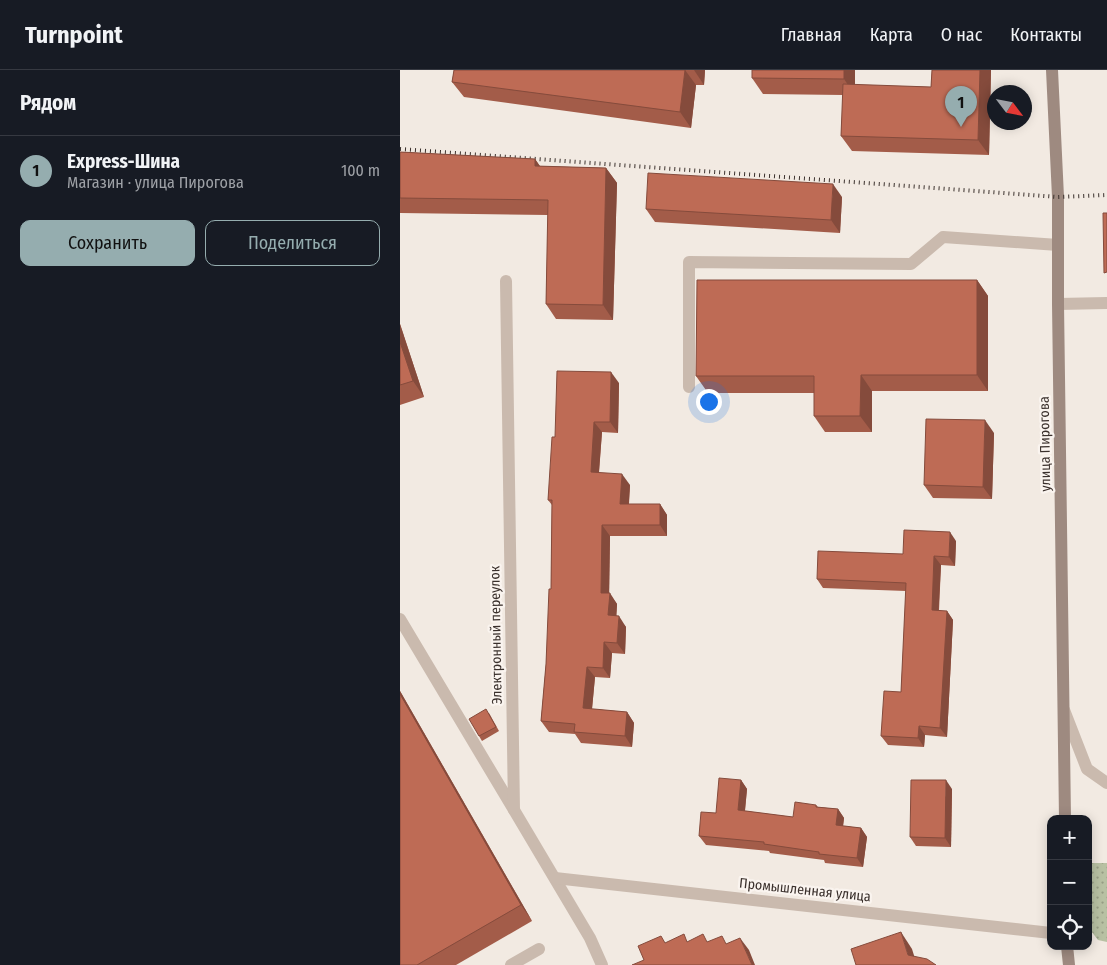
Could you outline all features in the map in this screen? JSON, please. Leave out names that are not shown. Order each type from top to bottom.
[{"type":"street","name":"улица Пирогова","points":[[1052,70],[1058,197],[1065,815]]},
{"type":"street","points":[[689,387],[689,262],[911,264],[944,237],[1058,245]]},
{"type":"street","name":"Электронный переулок","points":[[506,281],[514,810]]},
{"type":"street","points":[[1058,304],[1107,303]]},
{"type":"street","points":[[400,619],[555,878],[590,938],[602,965]]},
{"type":"street","points":[[1063,709],[1087,769],[1107,783]]},
{"type":"street","name":"Промышленная улица","points":[[555,878],[1047,933]]},
{"type":"street","points":[[511,965],[539,949]]},
{"type":"street","points":[[1067,950],[1069,965]]},
{"type":"green space","points":[[1092,863],[1107,863],[1107,942],[1098,940],[1092,932]]},
{"type":"building","points":[[454,70],[685,70],[680,112],[452,82]]},
{"type":"building","points":[[752,70],[844,70],[844,79],[752,78]]},
{"type":"building","points":[[932,70],[980,70],[978,140],[841,136],[843,84],[931,87]]},
{"type":"building","points":[[400,152],[535,159],[535,166],[606,168],[603,305],[546,304],[548,200],[400,198]]},
{"type":"building","points":[[648,173],[833,184],[831,220],[646,209]]},
{"type":"building","points":[[1103,213],[1107,213],[1107,272],[1104,273]]},
{"type":"building","points":[[697,280],[977,280],[977,375],[861,375],[860,416],[814,416],[814,376],[696,376]]},
{"type":"building","points":[[400,342],[413,381],[400,385]]},
{"type":"building","points":[[557,371],[611,372],[610,422],[594,422],[591,472],[622,474],[620,504],[660,504],[660,525],[602,525],[601,593],[610,593],[608,615],[619,616],[617,643],[604,642],[603,668],[587,667],[583,708],[627,712],[625,736],[574,732],[575,724],[541,721],[546,664],[549,589],[551,589],[552,500],[548,500],[552,437],[555,437]]},
{"type":"building","points":[[926,419],[985,420],[983,487],[924,485]]},
{"type":"building","points":[[904,530],[950,532],[949,557],[934,556],[932,610],[947,611],[940,728],[919,726],[918,738],[881,736],[884,691],[901,692],[906,583],[817,579],[818,551],[903,554]]},
{"type":"building","points":[[400,694],[521,905],[417,965],[400,965]]},
{"type":"building","points":[[486,709],[496,727],[479,736],[469,719]]},
{"type":"building","points":[[719,778],[741,780],[738,810],[793,817],[795,802],[816,805],[816,807],[838,809],[836,825],[861,828],[857,858],[819,854],[819,852],[764,844],[764,842],[699,836],[701,812],[716,813]]},
{"type":"building","points":[[911,780],[946,780],[945,838],[910,837]]},
{"type":"building","points":[[901,932],[908,955],[927,959],[936,965],[856,965],[851,949]]},
{"type":"building","points":[[684,934],[687,942],[703,934],[707,942],[722,936],[726,944],[740,938],[752,965],[632,965],[644,960],[638,946],[661,936],[665,943]]},
{"type":"railway","points":[[400,149],[1058,197],[1107,195]]},
{"type":"place","name":"Express-Шина","points":[[961,127]]}]
